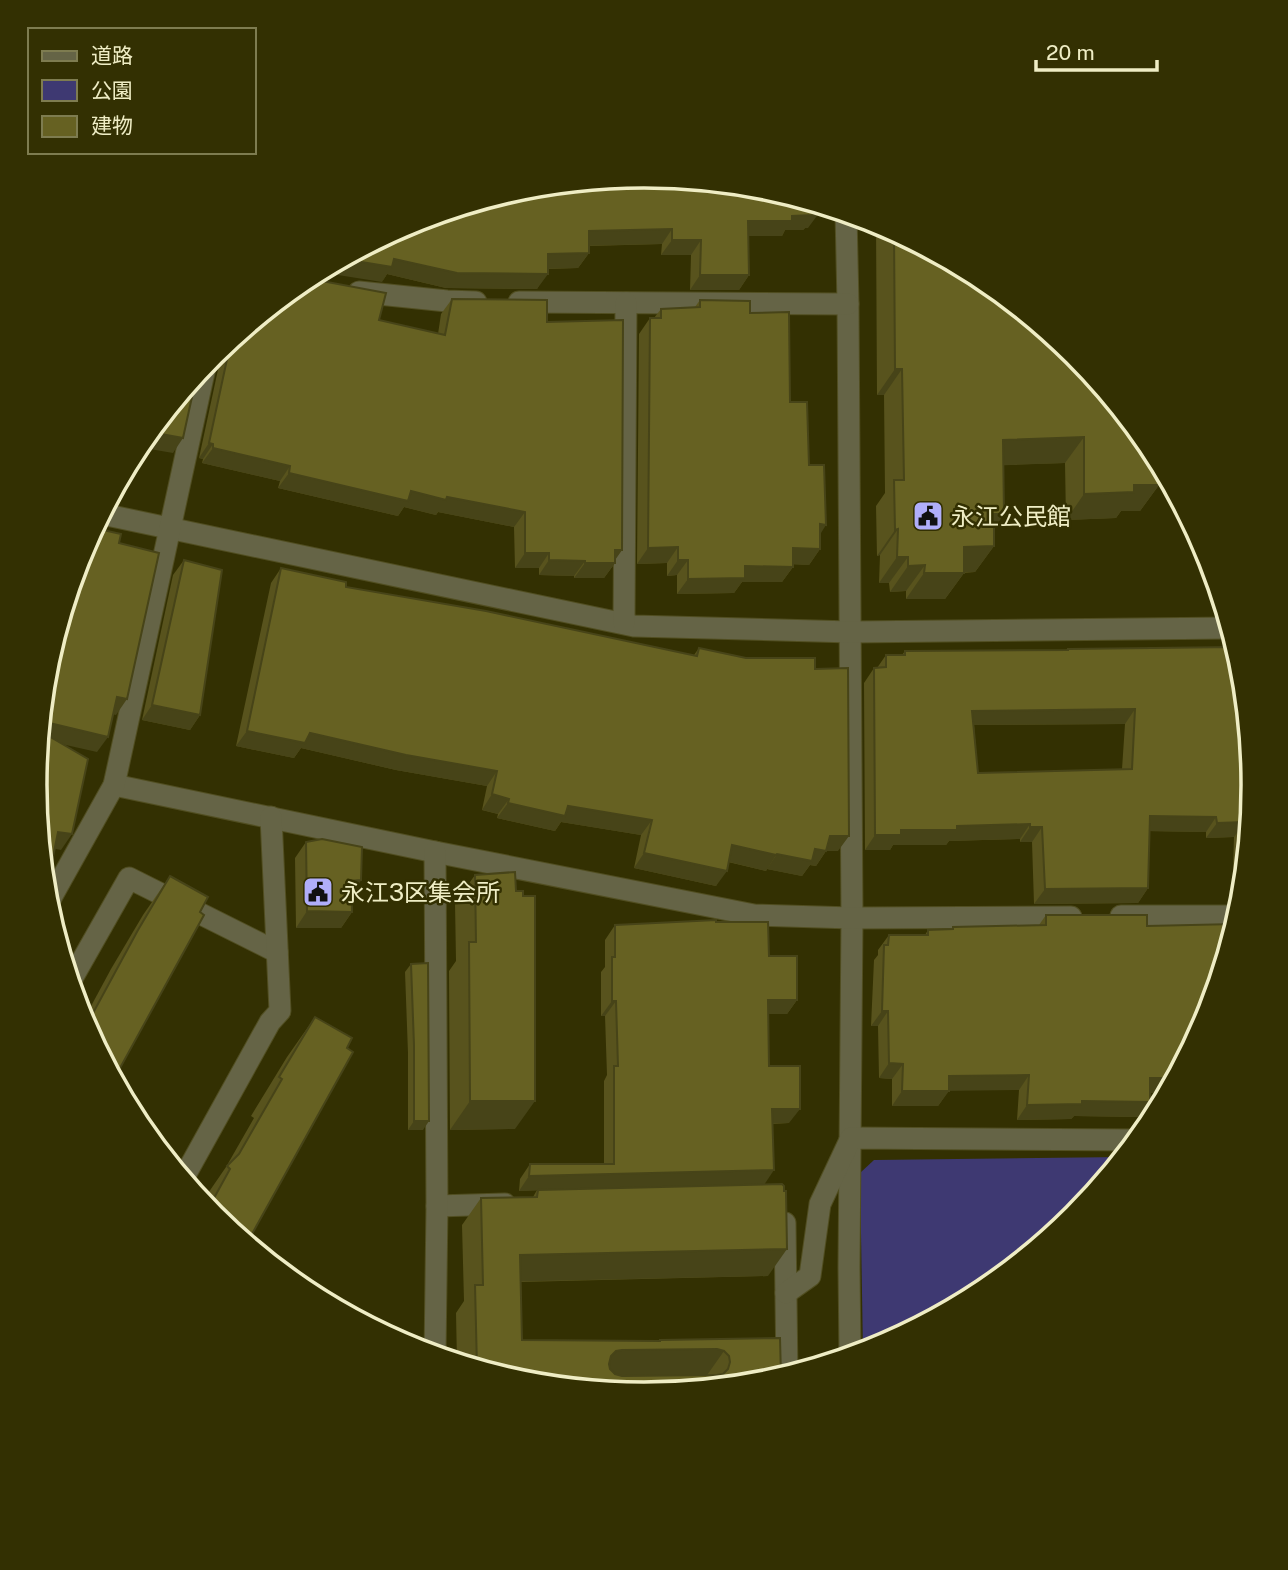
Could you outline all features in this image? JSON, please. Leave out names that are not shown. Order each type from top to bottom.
[{"type":"street","points":[[846,224],[852,918],[850,1345]]},
{"type":"street","points":[[344,289],[447,301],[848,304]]},
{"type":"street","points":[[624,623],[626,303]]},
{"type":"street","points":[[57,888],[114,785],[201,385]]},
{"type":"street","points":[[112,516],[634,626],[851,632],[1219,628]]},
{"type":"street","points":[[114,785],[754,915],[852,918],[1225,916]]},
{"type":"street","points":[[188,1170],[270,1022],[279,1011],[271,817]]},
{"type":"street","points":[[435,852],[435,1343]]},
{"type":"street","points":[[77,970],[129,878],[277,952]]},
{"type":"street","points":[[851,1138],[1123,1140]]},
{"type":"street","points":[[786,1293],[810,1276],[820,1204],[851,1138]]},
{"type":"street","points":[[437,1206],[520,1204]]},
{"type":"street","points":[[776,1206],[784,1213],[787,1364]]},
{"type":"green space","points":[[1110,1157],[1066,1207],[1037,1234],[976,1281],[908,1320],[863,1340],[860,1173],[874,1160]]},
{"type":"building","points":[[644,188],[722,193],[814,214],[792,216],[792,221],[748,221],[749,275],[700,275],[701,240],[672,240],[672,229],[589,231],[589,253],[548,254],[548,274],[457,273],[394,259],[392,267],[358,261],[452,220],[566,193]]},
{"type":"building","points":[[894,244],[976,289],[1037,336],[1093,392],[1140,453],[1159,485],[1134,485],[1134,492],[1084,494],[1084,437],[1003,440],[1004,514],[994,514],[994,546],[964,547],[964,573],[924,573],[925,565],[908,566],[908,557],[897,557],[898,529],[895,530],[894,480],[904,480],[902,369],[895,369]]},
{"type":"building","points":[[324,281],[386,293],[379,320],[445,335],[452,299],[547,300],[547,322],[623,320],[622,550],[615,550],[615,563],[549,560],[549,553],[525,553],[525,512],[447,497],[446,500],[411,491],[408,501],[289,473],[290,466],[213,448],[213,444],[209,443],[227,358],[281,312]]},
{"type":"building","points":[[700,300],[750,301],[750,313],[789,312],[790,402],[807,402],[809,465],[824,465],[826,525],[820,524],[820,549],[793,548],[793,567],[745,566],[745,578],[688,579],[688,560],[678,560],[678,547],[648,548],[650,318],[661,318],[661,309],[700,307]]},
{"type":"building","points":[[192,395],[183,438],[162,434]]},
{"type":"building","points":[[105,530],[121,534],[119,543],[159,553],[127,699],[117,697],[108,737],[51,723],[68,631],[79,593]]},
{"type":"building","points":[[184,560],[222,570],[200,715],[152,705]]},
{"type":"building","points":[[281,568],[346,582],[346,587],[486,611],[697,656],[699,648],[746,658],[815,658],[815,669],[848,668],[849,836],[830,836],[826,851],[815,849],[812,861],[732,845],[727,871],[644,853],[652,820],[568,806],[565,816],[508,803],[509,799],[492,794],[497,771],[406,755],[310,733],[305,743],[247,731]]},
{"type":"building","points":[[1224,647],[1236,707],[1241,785],[1239,822],[1217,823],[1216,817],[1150,816],[1148,888],[1045,889],[1042,827],[1030,827],[1030,824],[957,826],[957,830],[901,830],[901,835],[875,835],[874,668],[886,667],[886,655],[905,655],[905,651]],"holes":[[[1135,709],[1132,769],[978,773],[972,711]]]},
{"type":"building","points":[[50,737],[88,759],[72,834],[58,832],[52,862],[47,785]]},
{"type":"building","points":[[322,839],[362,847],[361,880],[351,881],[352,912],[307,911],[306,842]]},
{"type":"building","points":[[515,872],[516,891],[523,891],[523,896],[535,896],[535,1101],[470,1101],[469,942],[476,942],[475,875]]},
{"type":"building","points":[[170,876],[208,897],[200,912],[204,915],[120,1069],[93,1013]]},
{"type":"building","points":[[1046,915],[1147,915],[1147,926],[1223,924],[1209,977],[1179,1049],[1164,1078],[1150,1078],[1149,1102],[1082,1101],[1082,1104],[1027,1105],[1029,1075],[949,1076],[949,1091],[902,1091],[903,1064],[889,1063],[888,1011],[882,1011],[884,945],[888,945],[889,935],[928,935],[928,930],[953,927],[1046,925]]},
{"type":"building","points":[[716,920],[768,922],[769,956],[797,956],[797,1000],[768,1000],[769,1066],[800,1066],[800,1109],[772,1109],[774,1170],[529,1176],[530,1164],[614,1164],[614,1066],[618,1066],[616,1001],[612,1001],[615,925]]},
{"type":"building","points":[[428,963],[429,1121],[414,1121],[411,964]]},
{"type":"building","points":[[315,1017],[352,1038],[347,1048],[353,1052],[252,1235],[214,1198],[230,1169],[227,1166],[239,1154],[282,1079],[279,1077]]},
{"type":"building","points":[[782,1184],[786,1191],[787,1249],[520,1255],[522,1340],[780,1338],[781,1365],[722,1377],[644,1382],[566,1377],[477,1357],[475,1285],[483,1285],[481,1198],[537,1197],[538,1190]],"holes":[[[717,1349],[729,1356],[728,1369],[717,1375],[622,1376],[615,1374],[609,1364],[611,1356],[622,1350]]]},
{"type":"place","name":"永江公民館","points":[[928,516]]},
{"type":"place","name":"永江3区集会所","points":[[318,892]]}]
